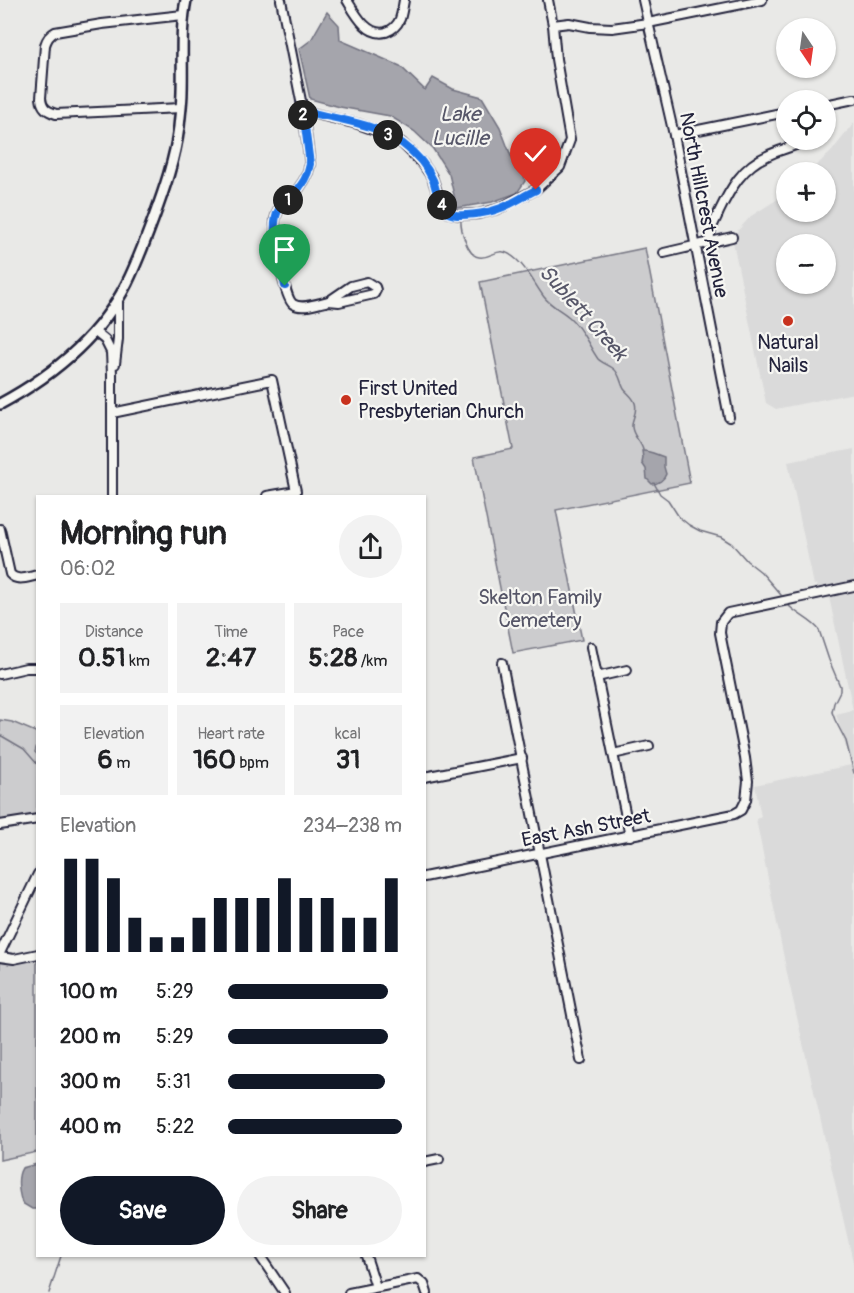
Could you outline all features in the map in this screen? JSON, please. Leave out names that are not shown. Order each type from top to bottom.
[{"type":"main road","points":[[0,404],[52,372],[73,354],[118,299],[139,257],[168,177],[177,140],[181,108],[183,15],[186,0]]},
{"type":"street","points":[[281,0],[303,111],[310,164],[309,172],[294,195],[280,207],[274,220],[276,244],[287,296],[292,304],[306,306],[369,296],[376,290],[367,282],[360,283],[351,286],[329,301]]},
{"type":"street","points":[[347,0],[370,30],[381,33],[396,27],[405,0]]},
{"type":"street","points":[[303,111],[358,124],[386,134],[402,143],[423,164],[432,177],[444,208],[449,213],[458,215],[498,209],[536,190],[560,167],[570,140],[556,59],[554,25],[548,0]]},
{"type":"street","name":"North Hillcrest Avenue","points":[[644,0],[674,135],[729,417]]},
{"type":"street","points":[[554,25],[569,23],[612,28],[738,2],[762,0]]},
{"type":"street","points":[[181,108],[56,114],[44,109],[41,99],[45,45],[51,35],[61,30],[183,15]]},
{"type":"street","points":[[836,103],[854,99]]},
{"type":"street","points":[[674,135],[776,114]]},
{"type":"street","points":[[710,243],[710,233],[730,190],[745,171],[765,156],[784,150]]},
{"type":"street","points":[[664,254],[732,237]]},
{"type":"street","points":[[112,374],[117,357],[118,299]]},
{"type":"street","points":[[94,331],[105,340],[111,351],[112,495]]},
{"type":"street","points":[[112,413],[272,380],[296,491],[273,495]]},
{"type":"street","points":[[0,529],[8,571],[13,578],[36,575]]},
{"type":"street","name":"East Ash Street","points":[[426,877],[630,836],[734,814],[741,810],[747,800],[748,781],[720,633],[721,622],[729,613],[854,586]]},
{"type":"street","points":[[591,647],[630,836]]},
{"type":"street","points":[[502,663],[581,1060]]},
{"type":"street","points":[[0,674],[36,668]]},
{"type":"street","points":[[597,677],[627,670]]},
{"type":"street","points":[[614,754],[649,746]]},
{"type":"street","points":[[426,777],[522,758]]},
{"type":"street","points":[[0,825],[36,819]]},
{"type":"street","points":[[36,878],[0,955],[14,959],[36,954]]},
{"type":"street","points":[[426,1162],[439,1159]]},
{"type":"street","points":[[261,1257],[285,1293]]},
{"type":"street","points":[[366,1257],[376,1287]]},
{"type":"street","points":[[349,1293],[418,1280],[422,1281],[427,1293]]},
{"type":"shaded area","points":[[854,123],[854,393],[776,409],[766,403],[732,237],[751,216],[776,200],[776,222],[836,222],[836,162],[820,162],[833,150],[836,150],[836,146]]},
{"type":"shaded area","points":[[854,449],[854,1266],[788,978],[756,819],[761,817],[755,785],[851,765],[836,714],[853,710],[828,592],[819,594],[817,584],[814,585],[788,462]]},
{"type":"green space","name":"Skelton Family Cemetery","points":[[645,248],[690,483],[556,510],[582,640],[513,653],[474,457],[513,449],[480,282]]},
{"type":"green space","points":[[0,720],[12,722],[36,732],[36,819],[0,825]]},
{"type":"green space","points":[[36,954],[36,1152],[0,1160],[0,957]]},
{"type":"water","name":"Lake Lucille","points":[[327,12],[339,25],[340,40],[400,66],[425,90],[433,78],[453,89],[482,97],[500,127],[511,156],[523,168],[525,181],[517,193],[492,202],[457,208],[449,174],[433,149],[414,131],[390,116],[310,99],[299,49],[311,40]]},
{"type":"water","points":[[642,451],[664,457],[666,474],[659,482],[652,484],[647,479],[646,469],[642,463]]},
{"type":"water","points":[[36,1164],[36,1209],[22,1203],[19,1176],[22,1168]]},
{"type":"waterway","name":"Sublett Creek","points":[[461,218],[463,234],[471,252],[479,257],[505,252],[517,260],[547,300],[578,327],[598,359],[616,371],[624,389],[635,403],[632,429],[643,450]]},
{"type":"waterway","name":"Sublett Creek","points":[[654,483],[679,517],[700,531],[721,537],[732,544],[781,595]]},
{"type":"waterway","name":"Sublett Creek","points":[[787,604],[819,630],[840,686],[832,712],[846,741],[854,773]]},
{"type":"waterway","points":[[0,735],[24,749],[36,763]]},
{"type":"waterway","points":[[49,1293],[61,1257]]},
{"type":"place","name":"Natural Nails","points":[[788,321]]},
{"type":"place","name":"First United Presbyterian Church","points":[[346,400]]},
{"type":"route","points":[[285,286],[276,244],[274,220],[280,207],[294,195],[309,172],[303,111],[358,124],[386,134],[402,143],[423,164],[432,177],[440,201],[449,213],[458,215],[498,209],[536,190]]}]
